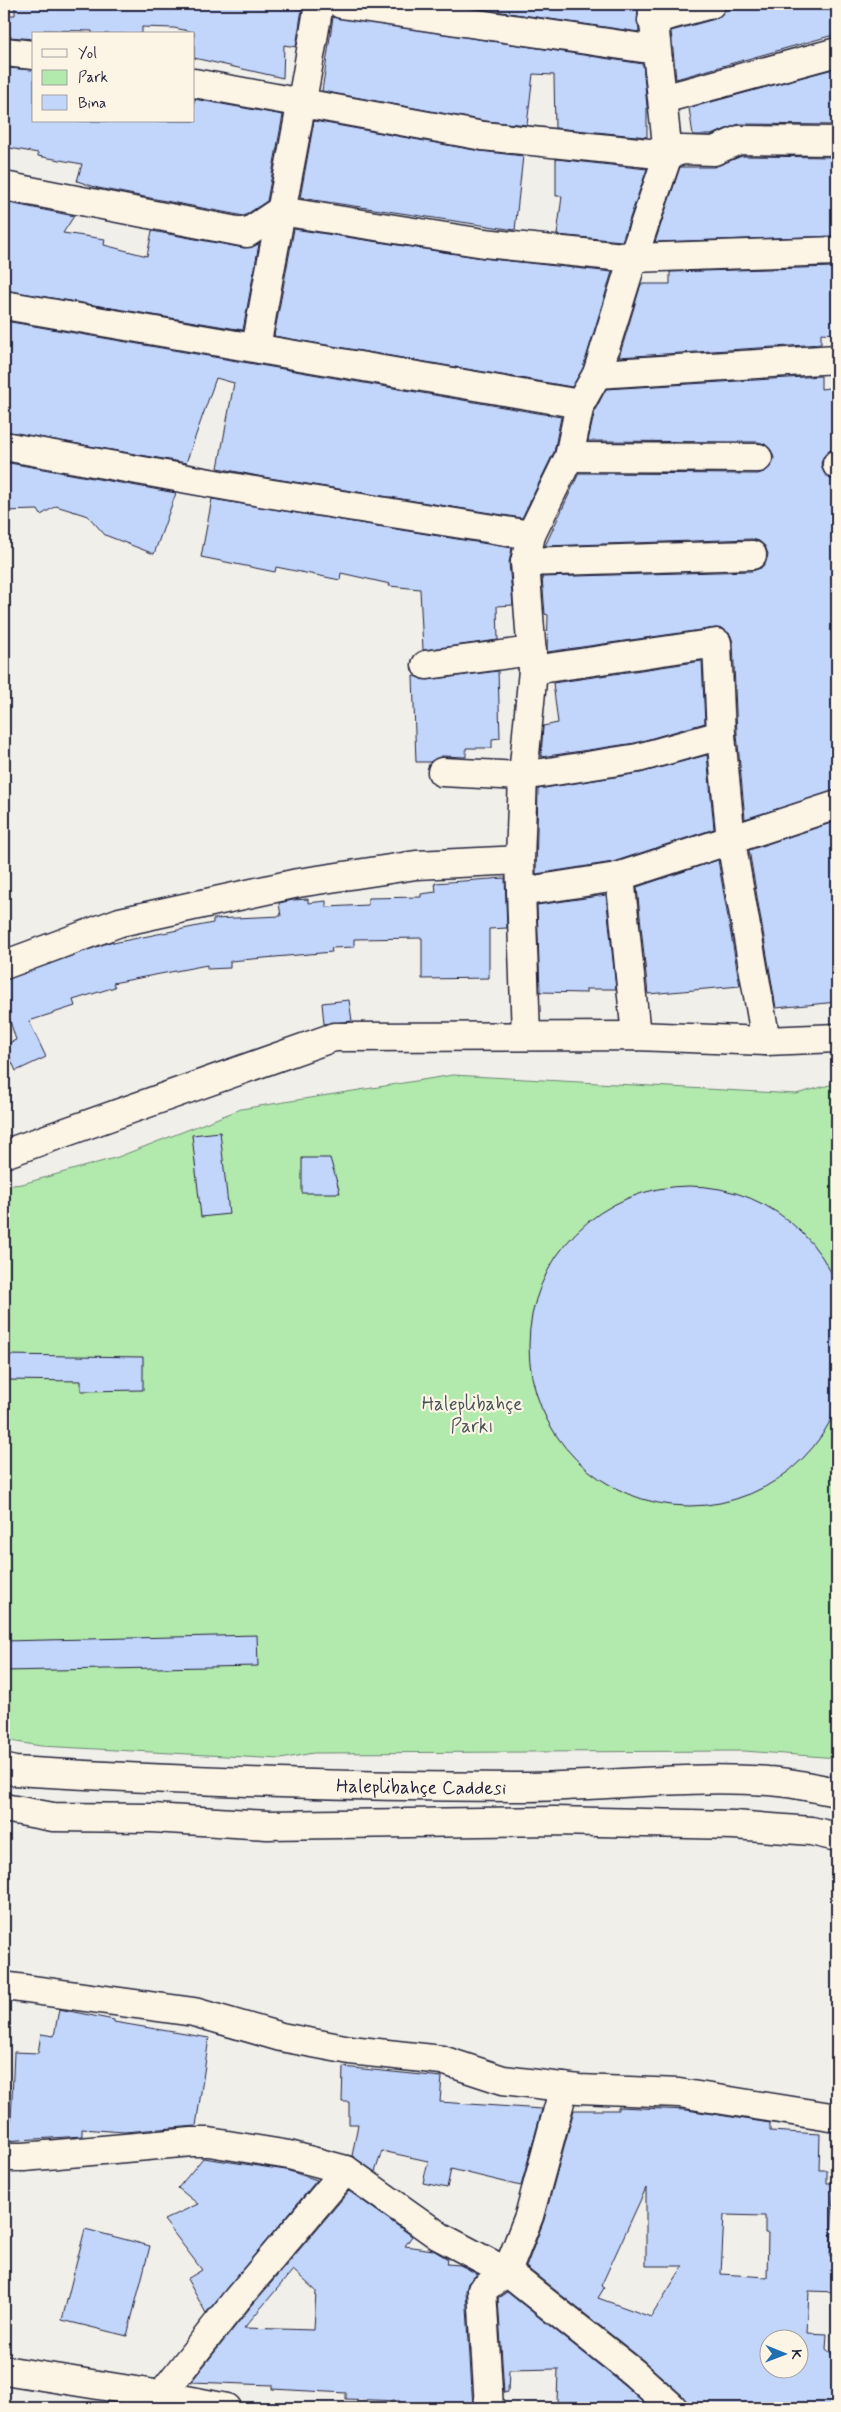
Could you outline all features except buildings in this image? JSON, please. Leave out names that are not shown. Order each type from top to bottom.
[{"type":"street","points":[[256,348],[280,211],[303,104],[318,4]]},
{"type":"street","points":[[341,4],[656,50]]},
{"type":"street","points":[[526,1036],[520,860],[523,776],[532,661],[525,562],[531,535],[569,457],[580,404],[597,374],[633,258],[668,155],[664,98],[652,12],[711,4]]},
{"type":"street","points":[[4,52],[32,55]]},
{"type":"street","points":[[664,98],[837,52]]},
{"type":"street","points":[[195,83],[482,136],[668,155],[682,150],[714,151],[739,140],[837,142]]},
{"type":"street","points":[[4,186],[247,233],[280,211],[484,243],[633,258],[837,251]]},
{"type":"street","points":[[4,305],[580,404]]},
{"type":"street","points":[[597,374],[837,359]]},
{"type":"street","points":[[4,446],[260,492],[531,535]]},
{"type":"street","points":[[569,457],[758,458]]},
{"type":"street","points":[[525,562],[752,555]]},
{"type":"street","points":[[426,665],[532,661],[717,643],[721,735],[731,841],[766,1041]]},
{"type":"street","points":[[442,772],[523,776],[638,758],[721,735]]},
{"type":"street","points":[[521,892],[620,876],[837,806]]},
{"type":"street","points":[[4,965],[120,922],[298,883],[416,865],[520,860]]},
{"type":"street","points":[[620,876],[636,1036]]},
{"type":"street","points":[[4,1154],[334,1037],[636,1036],[766,1041],[837,1038]]},
{"type":"street","name":"Haleplibahçe Caddesi","points":[[4,1768],[14,1771],[151,1780],[322,1786],[523,1787],[706,1779],[770,1781],[837,1792]]},
{"type":"street","name":"Haleplibahçe Caddesi","points":[[4,1808],[53,1817],[152,1818],[267,1825],[554,1821],[734,1825],[811,1831],[837,1837]]},
{"type":"street","points":[[4,1986],[194,2012],[281,2037],[350,2050],[442,2060],[503,2080],[564,2087],[679,2093],[837,2118]]},
{"type":"street","points":[[489,2408],[482,2290],[506,2272],[528,2216],[564,2087]]},
{"type":"street","points":[[4,2157],[209,2142],[289,2155],[346,2170],[439,2236],[506,2272],[634,2372],[673,2408]]},
{"type":"street","points":[[161,2402],[237,2300],[346,2170]]},
{"type":"street","points":[[4,2370],[161,2402],[227,2408]]},
{"type":"green space","name":"Haleplibahçe Parkı","points":[[453,1075],[796,1094],[837,1083],[837,1758],[744,1751],[313,1753],[281,1759],[41,1746],[4,1740],[4,1186],[22,1184],[118,1157],[241,1109]]}]
